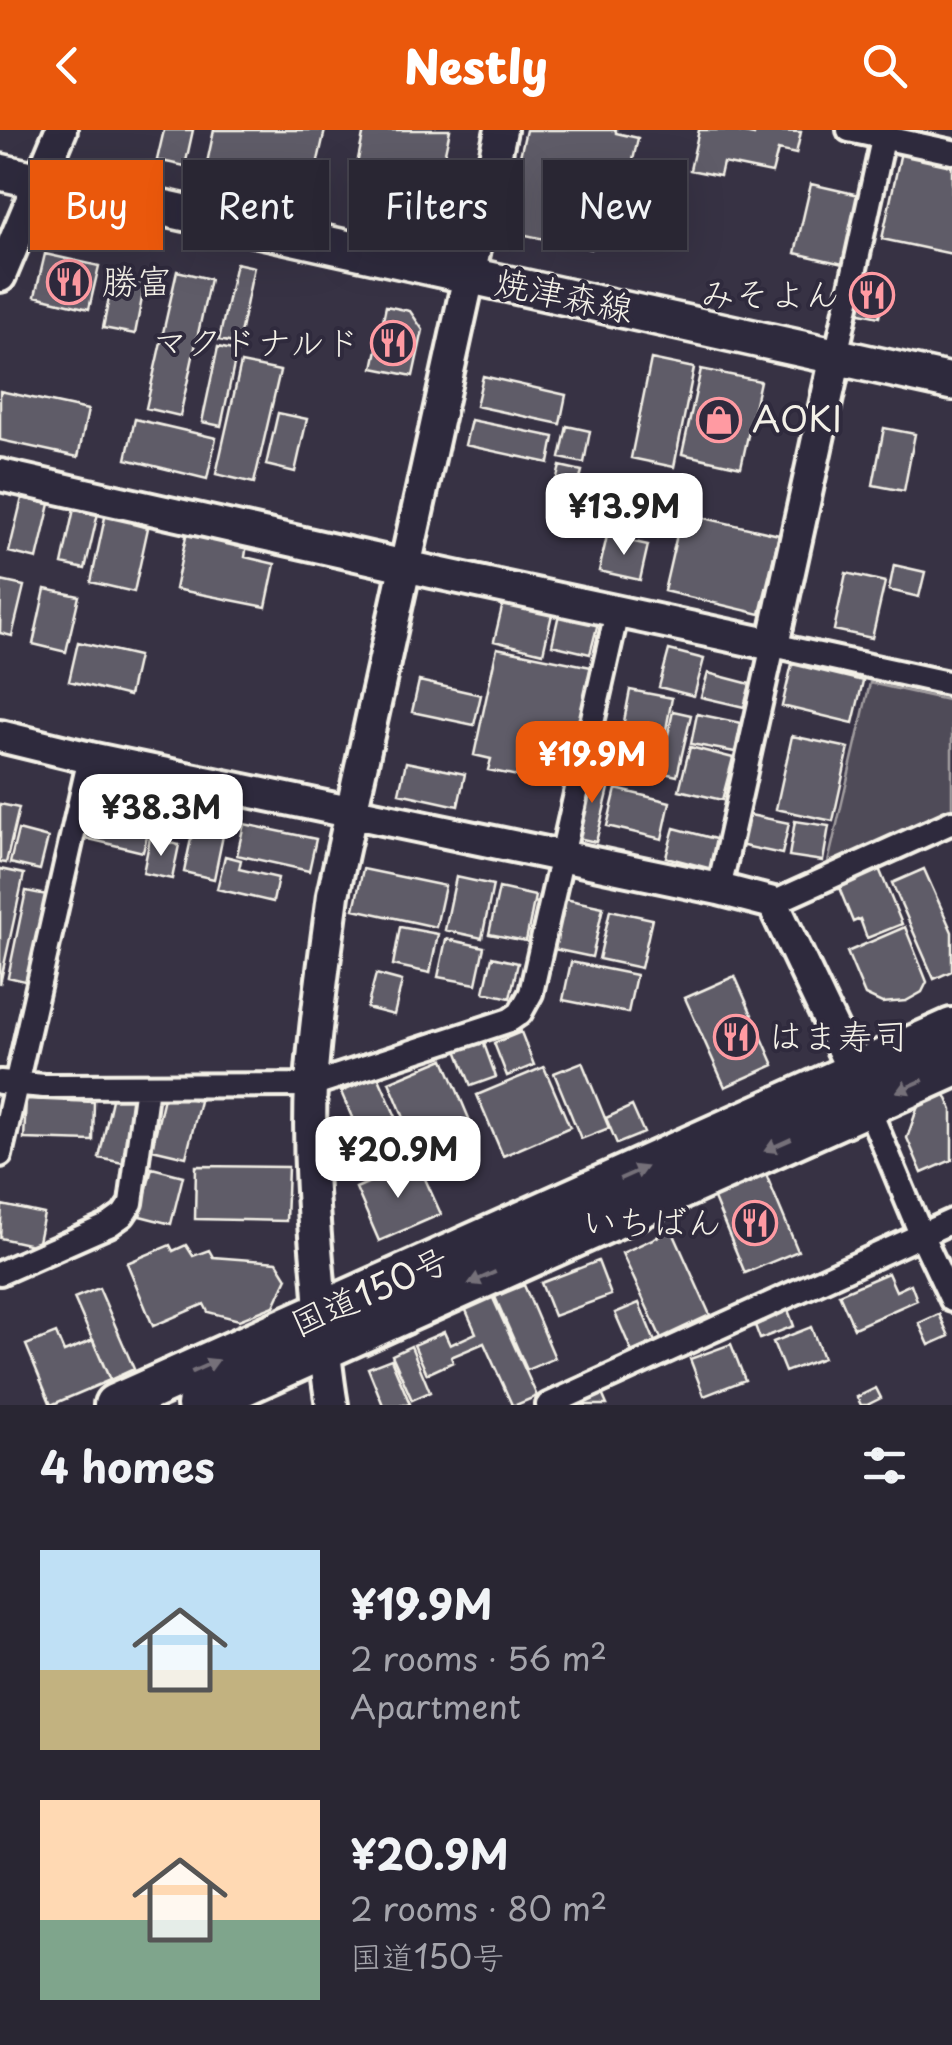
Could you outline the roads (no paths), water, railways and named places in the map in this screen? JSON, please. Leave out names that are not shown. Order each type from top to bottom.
[{"type":"highway","name":"国道150号","points":[[116,1405],[323,1331],[860,1089],[952,1029]]},
{"type":"highway","name":"国道150号","points":[[860,1089],[952,1067]]},
{"type":"highway","name":"国道150号","points":[[198,1405],[323,1331]]},
{"type":"main road","name":"焼津森線","points":[[0,172],[30,179]]},
{"type":"main road","name":"焼津森線","points":[[163,208],[952,382]]},
{"type":"street","points":[[49,160],[61,130]]},
{"type":"street","points":[[332,1405],[312,1198],[311,1086],[331,910],[502,130]]},
{"type":"street","points":[[849,130],[884,134],[952,152]]},
{"type":"street","points":[[719,890],[884,134]]},
{"type":"street","points":[[0,276],[30,205]]},
{"type":"street","points":[[0,475],[952,684]]},
{"type":"street","points":[[8,1084],[311,1086],[510,1020],[520,1013],[531,994],[617,612]]},
{"type":"street","points":[[0,736],[773,904],[952,822]]},
{"type":"street","points":[[0,1155],[8,1084],[90,758]]},
{"type":"street","points":[[773,904],[860,1089],[952,1300]]},
{"type":"street","points":[[0,1274],[109,1225],[131,1203],[147,1086]]},
{"type":"street","points":[[548,1405],[952,1221]]},
{"type":"place","name":"勝富","points":[[69,282]]},
{"type":"place","name":"みそよん","points":[[872,295]]},
{"type":"place","name":"マクドナルド","points":[[393,343]]},
{"type":"place","name":"AOKI","points":[[719,420]]},
{"type":"place","name":"はま寿司","points":[[736,1037]]},
{"type":"place","name":"いちばん","points":[[755,1223]]}]
